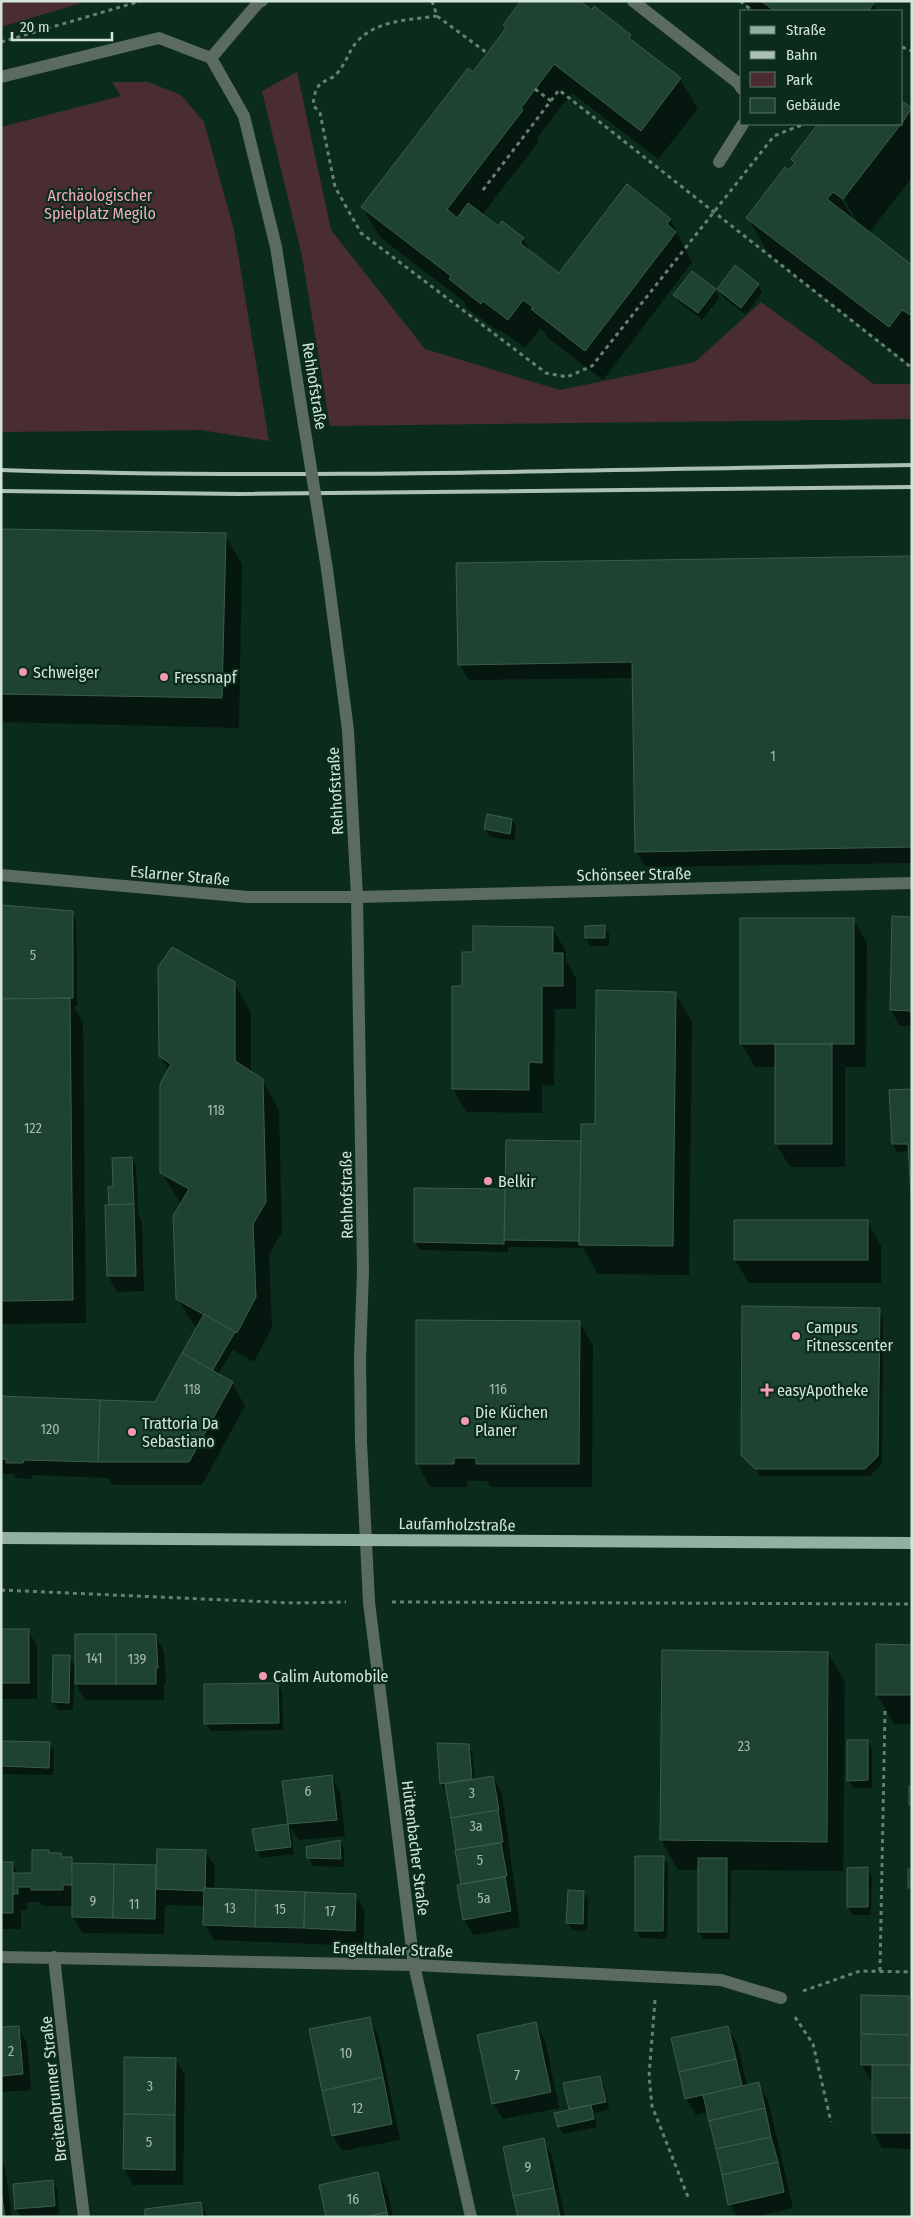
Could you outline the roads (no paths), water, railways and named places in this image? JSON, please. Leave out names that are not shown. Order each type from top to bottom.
[{"type":"main road","name":"Laufamholzstraße","points":[[1,1538],[912,1543]]},
{"type":"street","points":[[1,77],[159,38],[212,58],[258,3],[262,1]]},
{"type":"street","points":[[633,1],[740,86]]},
{"type":"street","name":"Rehhofstraße","points":[[212,58],[244,116],[276,246],[327,569],[348,730],[357,897],[363,1272],[360,1358],[365,1539]]},
{"type":"street","points":[[719,162],[742,125]]},
{"type":"street","name":"Eslarner Straße","points":[[1,875],[248,896],[357,897]]},
{"type":"street","name":"Schönseer Straße","points":[[357,897],[912,883]]},
{"type":"street","name":"Hüttenbacher Straße","points":[[365,1539],[369,1602],[414,1965],[471,2217]]},
{"type":"street","name":"Engelthaler Straße","points":[[1,1957],[414,1965],[722,1980],[781,1998]]},
{"type":"street","name":"Breitenbrunner Straße","points":[[54,1957],[84,2217]]},
{"type":"railway","points":[[1,470],[115,473],[343,474],[912,465]]},
{"type":"railway","points":[[1,491],[239,494],[912,487]]},
{"type":"place","name":"Schweiger","points":[[23,672]]},
{"type":"place","name":"Fressnapf","points":[[164,677]]},
{"type":"place","name":"Belkir","points":[[488,1181]]},
{"type":"place","name":"Campus Fitnesscenter","points":[[796,1336]]},
{"type":"place","name":"easyApotheke","points":[[767,1390]]},
{"type":"place","name":"Die Küchen Planer","points":[[465,1421]]},
{"type":"place","name":"Trattoria Da Sebastiano","points":[[132,1432]]},
{"type":"place","name":"Calim Automobile","points":[[263,1676]]},
{"type":"park label","name":"Archäologischer Spielplatz Megilo","points":[[100,204]]}]
